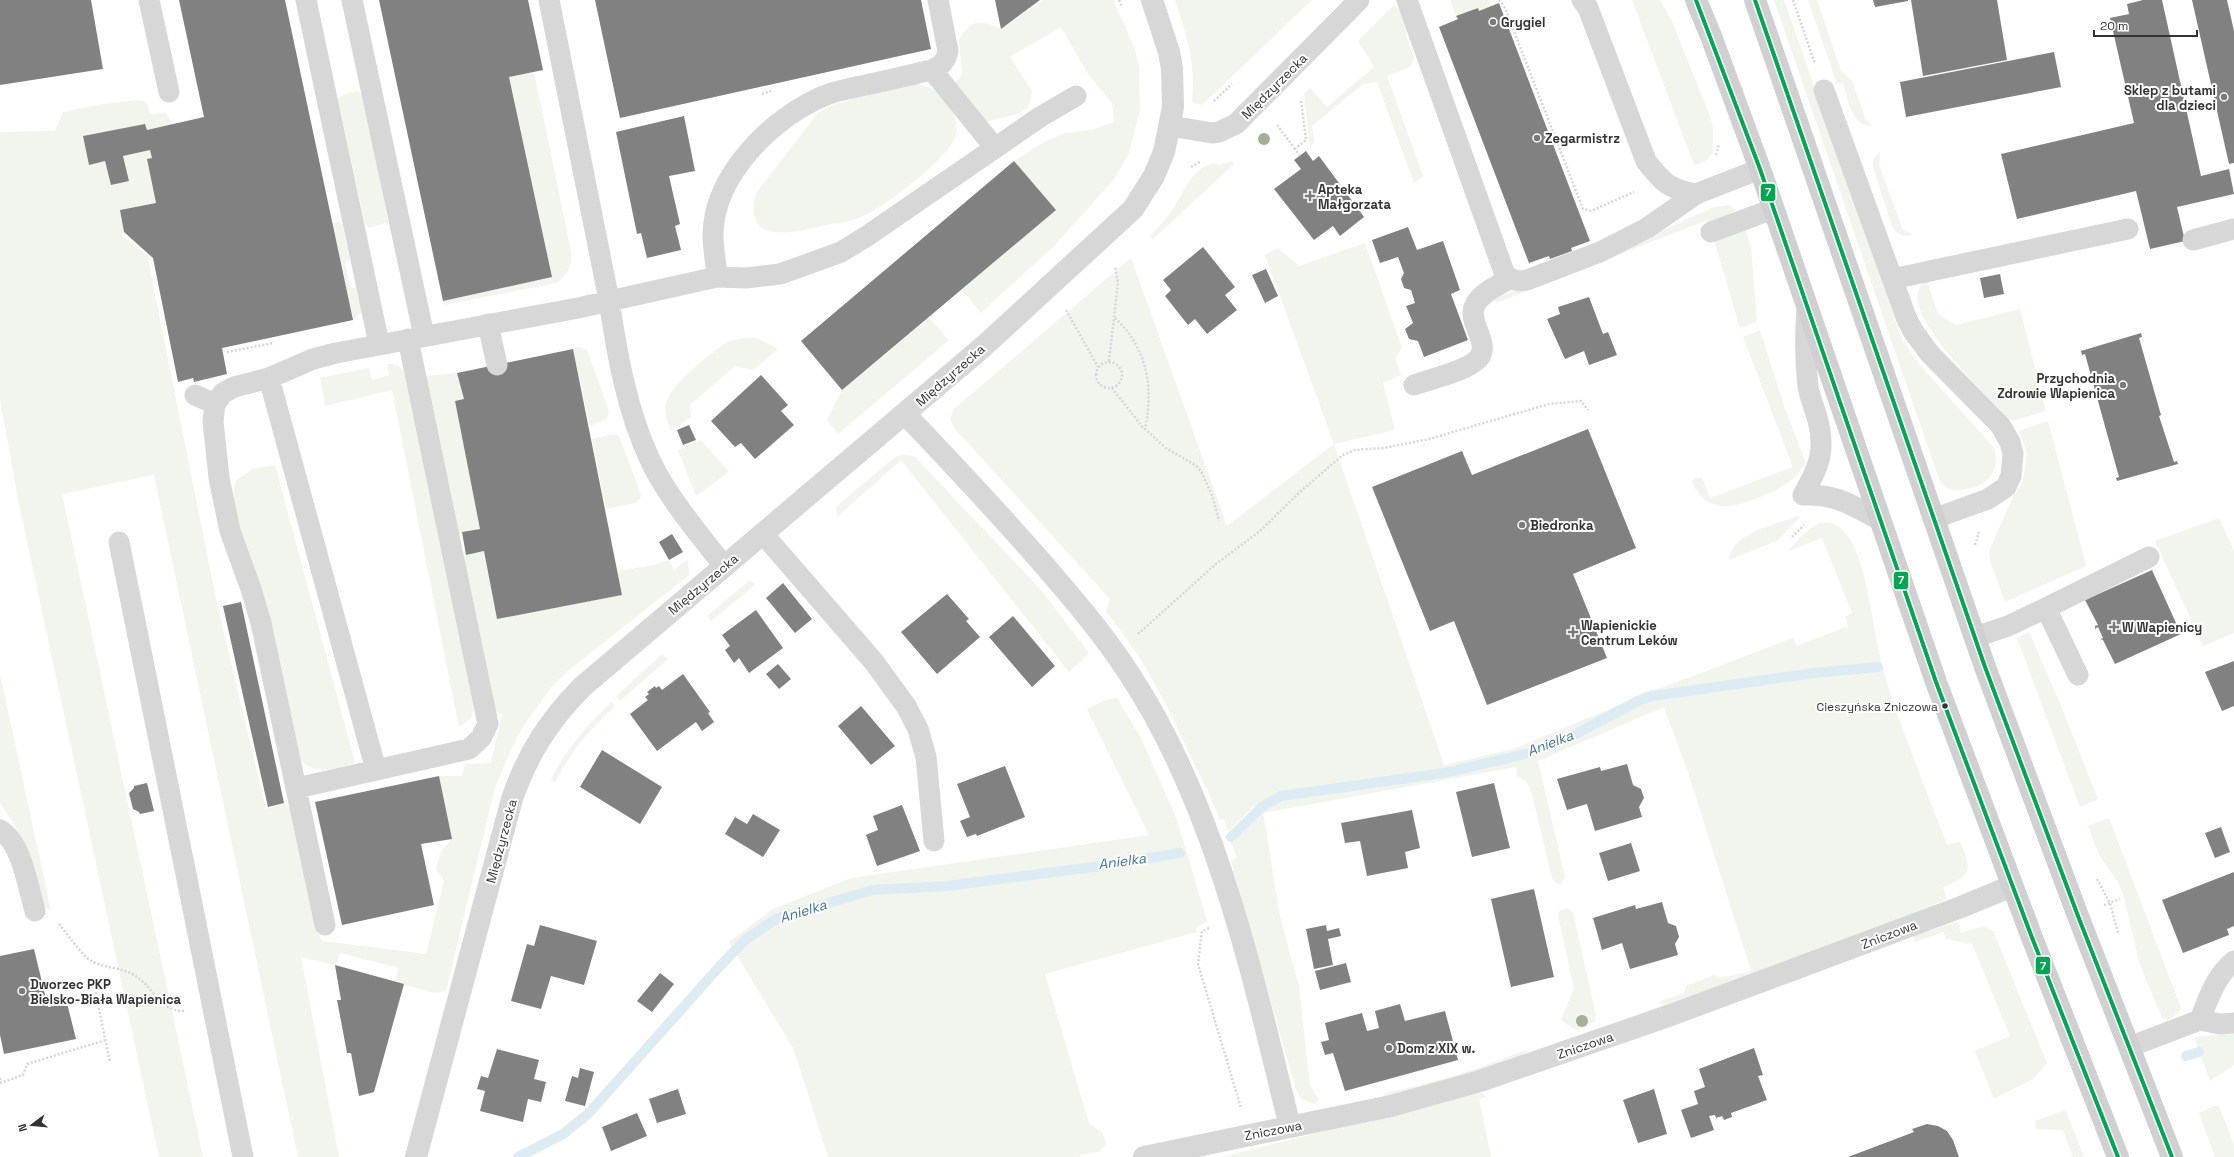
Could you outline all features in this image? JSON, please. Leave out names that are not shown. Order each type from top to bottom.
[{"type":"main road","points":[[1696,0],[1711,36],[1760,169],[1936,682],[2012,886],[2118,1157]]},
{"type":"main road","points":[[1755,0],[1975,637],[2078,916],[2172,1157]]},
{"type":"street","name":"Międzyrzecka","points":[[416,1157],[512,799],[530,754],[554,717],[582,687],[905,414],[996,335],[1133,209],[1154,176],[1164,152],[1171,126],[1173,107],[1172,69],[1163,32],[1151,4]]},
{"type":"street","points":[[905,414],[979,490],[1082,609],[1118,656],[1150,708],[1173,750],[1205,826],[1250,968],[1290,1127]]},
{"type":"street","name":"Zniczowa","points":[[1144,1157],[1390,1106],[1480,1082],[1672,1015],[1961,907],[2012,886]]},
{"type":"lane","points":[[149,0],[169,92]]},
{"type":"lane","points":[[306,0],[379,344]]},
{"type":"lane","points":[[297,788],[469,749],[481,738],[488,724],[352,0]]},
{"type":"lane","points":[[549,0],[609,300],[616,344],[627,393],[651,462],[665,487],[724,566]]},
{"type":"lane","points":[[717,276],[713,233],[719,203],[730,178],[756,144],[778,122],[800,107],[828,94],[932,70],[942,65],[947,58],[948,50],[938,0]]},
{"type":"lane","name":"Międzyrzecka","points":[[1171,126],[1212,133],[1220,132],[1236,124],[1359,0]]},
{"type":"lane","points":[[1407,0],[1504,272],[1509,279],[1517,282],[1527,280],[1600,252],[1647,228],[1696,194],[1760,169]]},
{"type":"lane","points":[[1582,0],[1588,8],[1646,161],[1661,181],[1676,190],[1696,194]]},
{"type":"lane","points":[[932,70],[995,148]]},
{"type":"lane","points":[[1824,90],[1906,317],[1920,342],[2000,425],[2010,442],[2013,454],[2011,476],[2006,487],[1988,499],[1933,519]]},
{"type":"lane","points":[[324,925],[297,788],[261,623],[251,589],[230,531],[219,478],[213,421],[216,404],[223,393],[234,387],[269,378],[313,359],[379,344],[609,300],[717,276],[746,278],[780,274],[841,252],[867,236],[995,148],[1076,96]]},
{"type":"lane","points":[[1711,232],[1773,209]]},
{"type":"lane","points":[[1892,279],[2128,229]]},
{"type":"lane","points":[[2193,240],[2234,229]]},
{"type":"lane","points":[[1414,385],[1468,366],[1478,358],[1482,346],[1472,314],[1475,305],[1489,291],[1509,279]]},
{"type":"lane","points":[[1807,307],[1805,345],[1808,388],[1820,429],[1823,446],[1820,462],[1803,495],[1822,494],[1840,498],[1880,520]]},
{"type":"lane","points":[[488,324],[497,365]]},
{"type":"lane","points":[[269,378],[376,770]]},
{"type":"lane","points":[[195,395],[216,404]]},
{"type":"lane","points":[[763,534],[874,662],[909,711],[918,728],[926,757],[934,841]]},
{"type":"lane","points":[[119,542],[243,1157]]},
{"type":"lane","points":[[1975,637],[2008,626],[2149,558]]},
{"type":"lane","points":[[2046,608],[2078,675]]},
{"type":"lane","points":[[0,830],[12,840],[17,850],[35,911]]},
{"type":"lane","points":[[2200,1020],[2212,990],[2226,968],[2234,961]]},
{"type":"lane","points":[[2129,1047],[2200,1020],[2220,1024],[2234,1023]]},
{"type":"path","points":[[1119,0],[1126,14]]},
{"type":"path","points":[[1499,0],[1505,8],[1583,210],[1591,211],[1661,181]]},
{"type":"path","points":[[1793,0],[1824,90]]},
{"type":"path","points":[[1295,149],[1306,140],[1301,99]]},
{"type":"path","points":[[1276,124],[1300,156]]},
{"type":"path","points":[[1109,361],[1118,283],[1114,262]]},
{"type":"path","points":[[1063,304],[1098,367]]},
{"type":"path","points":[[1115,318],[1135,340],[1144,359],[1150,394],[1149,410],[1145,429]]},
{"type":"path","points":[[1109,361],[1115,363],[1122,374],[1121,380],[1112,388],[1106,388],[1096,380],[1095,373],[1098,367],[1109,361]]},
{"type":"path","points":[[1112,388],[1145,429],[1166,448],[1195,465],[1201,471],[1212,495],[1219,521]]},
{"type":"path","points":[[1118,656],[1145,627],[1216,564],[1260,531],[1302,490],[1343,455],[1354,450],[1384,448],[1429,439],[1549,404],[1581,401],[1588,410]]},
{"type":"path","points":[[1792,537],[1808,520]]},
{"type":"path","points":[[35,911],[58,922],[87,958],[98,964],[123,970],[135,975],[168,1008],[182,1011],[214,1010]]},
{"type":"path","points":[[67,989],[94,984],[110,1063]]},
{"type":"path","points":[[0,1078],[1,1083],[22,1075],[27,1064],[106,1040]]},
{"type":"shaded area","points":[[1043,0],[1113,0],[1135,49],[1139,68],[1140,110],[1129,153],[1115,178],[1055,245],[981,313],[962,290],[1056,210],[1014,161],[1044,142],[1065,133],[1091,130],[1114,122],[1112,103],[1088,74],[1061,27],[1010,57],[1032,91],[1029,106],[1018,114],[984,122],[954,85],[962,74],[959,39],[969,27],[973,24],[982,23],[1001,29]]},
{"type":"shaded area","points":[[1175,0],[1312,0],[1202,105],[1192,102],[1193,75],[1190,50]]},
{"type":"shaded area","points":[[1450,0],[1489,0],[1492,6],[1479,11],[1478,8],[1456,16]]},
{"type":"shaded area","points":[[1632,0],[1660,0],[1671,19],[1710,116],[1713,128],[1713,153],[1705,162],[1694,165]]},
{"type":"shaded area","points":[[1774,0],[1784,0],[1902,340],[1918,363],[1995,449],[1996,457],[1994,471],[1987,481],[1975,487],[1962,490],[1952,490],[1945,487],[1939,479]]},
{"type":"shaded area","points":[[1808,0],[1817,0],[1841,71],[1852,81],[1865,118],[1872,126],[1859,122],[1849,104],[1843,83],[1837,84]]},
{"type":"shaded area","points":[[1394,5],[1403,13],[1408,28],[1406,36],[1414,57],[1410,67],[1387,76],[1423,176],[1414,183],[1377,82],[1363,84],[1312,126],[1314,142],[1310,147],[1304,94],[1310,88],[1327,107],[1374,67],[1358,41]]},
{"type":"shaded area","points":[[534,72],[571,252],[570,266],[564,277],[556,283],[444,305],[443,301],[552,277],[509,77]]},
{"type":"shaded area","points":[[915,83],[932,89],[942,96],[949,105],[956,123],[956,135],[951,144],[930,168],[884,204],[861,217],[800,231],[774,232],[764,229],[757,221],[754,210],[756,193],[818,113],[829,106]]},
{"type":"shaded area","points":[[358,91],[365,97],[388,222],[370,228],[365,224],[338,99],[342,95]]},
{"type":"shaded area","points":[[140,100],[146,102],[150,114],[166,113],[173,124],[147,130],[102,134],[101,132],[83,136],[89,164],[105,161],[111,185],[129,180],[123,156],[150,150],[152,158],[147,160],[156,203],[120,210],[124,232],[121,235],[147,255],[217,604],[266,809],[284,803],[290,808],[315,928],[322,941],[426,954],[444,881],[436,869],[440,853],[452,839],[439,776],[462,776],[465,764],[491,763],[502,714],[495,711],[461,558],[466,555],[484,551],[497,619],[622,595],[618,571],[654,565],[669,560],[674,570],[688,559],[689,575],[569,670],[551,688],[524,725],[514,743],[495,787],[446,991],[435,993],[395,982],[398,968],[341,953],[335,965],[301,957],[339,1157],[298,1157],[154,475],[62,494],[203,1157],[159,1157],[18,499],[0,399],[0,132],[55,131],[63,112],[103,104]]},
{"type":"shaded area","points":[[1880,152],[1879,165],[1903,230],[1913,234],[1904,236],[1898,234],[1892,226],[1873,167],[1873,159]]},
{"type":"shaded area","points":[[1233,161],[1234,164],[1153,239],[1150,236],[1171,212],[1194,175],[1208,165],[1216,163],[1218,165]]},
{"type":"shaded area","points":[[1729,205],[1736,211],[1735,214],[1709,226],[1707,220],[1496,303],[1495,298],[1597,261],[1714,207]]},
{"type":"shaded area","points":[[339,222],[342,224],[350,260],[345,263],[350,287],[356,288],[362,312],[353,320],[332,223]]},
{"type":"shaded area","points":[[1745,229],[1751,247],[1757,322],[1740,328],[1714,240]]},
{"type":"shaded area","points":[[1365,243],[1402,348],[1395,358],[1401,375],[1383,383],[1395,430],[1334,444],[1265,255],[1278,248],[1299,266]]},
{"type":"shaded area","points":[[1131,258],[1227,526],[1334,444],[1444,765],[1513,749],[1624,703],[1645,692],[1664,687],[1793,638],[1797,646],[1848,626],[1845,617],[1852,613],[1822,538],[1788,551],[1810,528],[1824,523],[1831,523],[1846,533],[1856,551],[1866,584],[1882,666],[1896,711],[1947,845],[1960,841],[1968,865],[1965,875],[1953,883],[1943,887],[1947,899],[1902,918],[1665,1006],[1658,1002],[1684,993],[1686,986],[1714,975],[1721,978],[1751,971],[1688,772],[1664,707],[1538,761],[1565,877],[1561,884],[1557,884],[1552,878],[1532,794],[1527,782],[1517,776],[1516,767],[1263,813],[1254,806],[1228,832],[1224,819],[1220,820],[1171,714],[1152,678],[1131,645],[1106,612],[1110,599],[957,431],[951,420],[951,415],[954,409]]},
{"type":"shaded area","points":[[1927,281],[1938,314],[1956,325],[2020,309],[2046,411],[2012,421],[1971,379],[1938,341],[1926,322],[1919,306],[1918,292],[1921,285]]},
{"type":"shaded area","points":[[929,318],[949,340],[838,434],[827,420],[842,390]]},
{"type":"shaded area","points":[[1760,330],[1785,409],[1806,463],[1791,481],[1779,489],[1747,502],[1729,506],[1712,504],[1704,499],[1698,492],[1692,482],[1695,478],[1702,478],[1710,498],[1793,467],[1743,337]]},
{"type":"shaded area","points":[[757,338],[778,349],[753,370],[735,366],[690,405],[691,417],[671,431],[667,419],[666,407],[671,392],[677,385],[703,360],[726,343],[737,339]]},
{"type":"shaded area","points":[[579,347],[587,350],[609,411],[607,419],[590,426],[573,349]]},
{"type":"shaded area","points":[[387,364],[400,367],[408,379],[474,709],[471,718],[459,727],[392,390],[325,406],[320,378],[369,368],[372,380],[389,375]]},
{"type":"shaded area","points":[[457,373],[464,399],[455,401],[480,529],[456,532],[425,376]]},
{"type":"shaded area","points":[[2048,421],[2086,566],[2005,602],[1990,561],[1989,551],[2013,497],[2023,482],[2027,453],[2019,431]]},
{"type":"shaded area","points":[[613,434],[619,436],[641,495],[640,499],[635,503],[606,509],[592,439]]},
{"type":"shaded area","points":[[701,440],[729,472],[696,496],[678,450]]},
{"type":"shaded area","points":[[904,454],[915,457],[1041,590],[1089,653],[1069,672],[901,460],[837,517],[836,507],[895,457]]},
{"type":"shaded area","points":[[275,465],[355,763],[333,769],[326,770],[312,768],[300,759],[279,657],[264,597],[242,540],[234,509],[236,480],[253,469]]},
{"type":"shaded area","points":[[1797,516],[1799,518],[1778,540],[1729,560],[1732,550],[1746,536],[1767,526]]},
{"type":"shaded area","points":[[2219,518],[2234,551],[2234,633],[2203,646],[2155,541]]},
{"type":"shaded area","points":[[750,580],[756,584],[711,621],[707,616]]},
{"type":"shaded area","points":[[2029,632],[2059,701],[2098,799],[2080,807],[2017,638]]},
{"type":"shaded area","points":[[662,654],[668,659],[620,701],[616,696]]},
{"type":"shaded area","points":[[0,674],[51,911],[43,906],[26,848],[13,822],[0,803]]},
{"type":"shaded area","points":[[1117,698],[1141,738],[1177,820],[1207,921],[1196,928],[1197,932],[1045,974],[1089,1124],[1103,1133],[1106,1144],[1099,1152],[1083,1154],[1077,1157],[828,1157],[794,1050],[729,942],[773,909],[851,878],[1149,835],[1087,709],[1104,700]]},
{"type":"shaded area","points":[[611,702],[615,706],[581,742],[561,771],[555,783],[551,779],[563,758],[585,729]]},
{"type":"shaded area","points":[[1263,813],[1280,916],[1299,987],[1310,1085],[1319,1100],[1314,1104],[1301,1099],[1296,1090],[1231,861],[1237,858],[1231,842]]},
{"type":"shaded area","points":[[2109,818],[2181,1008],[2178,1013],[2168,1020],[2162,1018],[2139,962],[2124,897],[2119,884],[2098,853],[2088,826]]},
{"type":"shaded area","points":[[1567,908],[1573,912],[1596,1016],[1595,1022],[1575,1030],[1561,1020],[1574,988],[1558,916],[1559,911]]},
{"type":"shaded area","points":[[1957,922],[1961,933],[1983,926],[1993,931],[2047,1063],[2033,1079],[1994,1099],[1975,1051],[2010,1036],[1972,944],[1946,939],[1943,932],[1915,942],[1913,936]]},
{"type":"shaded area","points":[[2234,1034],[2234,1065],[2210,1081],[2194,1037]]},
{"type":"shaded area","points":[[1527,1050],[1524,1057],[1385,1098],[1383,1094],[1455,1076]]},
{"type":"shaded area","points":[[1479,1092],[1487,1097],[1479,1099],[1491,1157],[1221,1157]]},
{"type":"shaded area","points":[[2214,1106],[2219,1106],[2234,1145],[2234,1157],[2215,1157],[2199,1113]]},
{"type":"shaded area","points":[[2066,1111],[2084,1157],[2073,1157],[2063,1130],[2036,1129],[2035,1121]]},
{"type":"building","points":[[0,0],[91,0],[103,69],[0,85]]},
{"type":"building","points":[[179,0],[285,0],[353,320],[222,348],[227,374],[194,382],[193,378],[178,382],[153,258],[124,232],[120,210],[156,203],[147,159],[152,158],[150,150],[123,156],[129,181],[111,185],[105,161],[89,165],[83,136],[145,124],[147,130],[204,117]]},
{"type":"building","points":[[379,0],[528,0],[543,70],[509,77],[552,277],[443,301]]},
{"type":"building","points":[[595,0],[921,0],[931,49],[620,118]]},
{"type":"building","points":[[995,0],[1040,0],[1001,29]]},
{"type":"building","points":[[1873,0],[1908,0],[1908,1],[1875,7]]},
{"type":"building","points":[[1911,0],[1997,0],[2007,60],[1923,76]]},
{"type":"building","points":[[2143,0],[2162,0],[2201,176],[2229,169],[2234,194],[2177,207],[2185,241],[2150,249],[2136,191],[2017,219],[2001,154],[2134,123],[2110,18],[2129,14],[2127,4]]},
{"type":"building","name":"Sklep z butami dla dzieci","points":[[2192,0],[2227,0],[2234,31],[2234,163],[2229,164]]},
{"type":"building","points":[[1499,3],[1590,241],[1571,248],[1572,251],[1550,259],[1549,256],[1529,263],[1439,27],[1458,19],[1456,16],[1478,8],[1479,11]]},
{"type":"building","points":[[2054,52],[2061,87],[1906,117],[1900,82]]},
{"type":"building","points":[[684,116],[695,171],[669,176],[680,224],[675,226],[681,250],[647,258],[641,233],[637,234],[616,132]]},
{"type":"building","points":[[1306,151],[1313,161],[1319,156],[1364,217],[1340,236],[1333,226],[1314,240],[1274,189],[1301,169],[1294,160]]},
{"type":"building","points":[[1014,161],[1056,210],[842,390],[801,341]]},
{"type":"building","points":[[1408,227],[1417,250],[1443,241],[1460,290],[1451,294],[1468,340],[1424,357],[1418,341],[1409,339],[1405,329],[1413,323],[1406,306],[1415,303],[1411,290],[1404,288],[1401,279],[1404,273],[1398,257],[1380,263],[1372,240]]},
{"type":"building","points":[[1203,247],[1235,287],[1225,295],[1237,310],[1207,334],[1195,319],[1188,325],[1165,296],[1171,290],[1163,280]]},
{"type":"building","points":[[1266,269],[1278,296],[1265,303],[1252,275]]},
{"type":"building","points":[[2000,274],[2004,294],[1984,298],[1980,278]]},
{"type":"building","points":[[1589,297],[1603,334],[1608,332],[1617,355],[1589,365],[1584,351],[1565,359],[1547,319],[1560,314],[1558,307]]},
{"type":"building","name":"Przychodnia Zdrowie Wapienica","points":[[2141,333],[2142,337],[2139,338],[2161,415],[2159,416],[2174,462],[2177,461],[2178,464],[2117,481],[2116,478],[2119,477],[2085,354],[2082,355],[2081,351]]},
{"type":"building","points":[[573,349],[622,595],[497,619],[484,551],[466,555],[462,532],[480,529],[455,401],[464,399],[457,373]]},
{"type":"building","points":[[761,375],[788,405],[781,411],[794,425],[755,459],[741,443],[735,447],[711,421]]},
{"type":"building","points":[[689,425],[696,440],[683,445],[677,430]]},
{"type":"building","points":[[1588,429],[1636,548],[1573,574],[1607,658],[1487,705],[1454,621],[1430,631],[1372,487],[1462,451],[1472,475]]},
{"type":"building","points":[[672,534],[683,552],[669,560],[659,542]]},
{"type":"building","points":[[2152,570],[2181,634],[2115,664],[2103,640],[2100,639],[2103,638],[2098,627],[2095,629],[2095,626],[2098,625],[2085,600]]},
{"type":"building","points":[[783,583],[812,619],[795,633],[766,598]]},
{"type":"building","points":[[947,594],[969,619],[966,621],[980,637],[937,674],[901,632]]},
{"type":"building","points":[[241,602],[284,803],[268,807],[223,606]]},
{"type":"building","points":[[756,610],[783,648],[749,673],[739,658],[734,663],[725,650],[730,646],[722,635]]},
{"type":"building","points":[[1013,616],[1055,666],[1032,687],[989,637]]},
{"type":"building","points":[[2234,661],[2234,706],[2222,711],[2205,672]]},
{"type":"building","points":[[778,664],[791,679],[779,689],[766,674]]},
{"type":"building","points":[[683,674],[710,712],[708,713],[714,722],[702,731],[696,722],[657,751],[630,714],[648,700],[645,697],[649,694],[647,692],[655,686],[656,688],[659,686],[662,690]]},
{"type":"building","points":[[861,706],[895,746],[871,765],[838,726]]},
{"type":"building","points":[[602,750],[662,787],[640,824],[580,787]]},
{"type":"building","points":[[1627,764],[1633,785],[1641,789],[1644,798],[1639,807],[1642,817],[1595,831],[1587,804],[1567,810],[1557,779],[1600,767],[1601,771]]},
{"type":"building","points":[[1005,766],[1025,817],[977,836],[976,834],[967,837],[960,821],[970,817],[957,784]]},
{"type":"building","points":[[439,776],[452,839],[421,844],[434,905],[342,925],[315,802]]},
{"type":"building","points":[[147,783],[154,811],[140,814],[133,809],[129,793],[134,786]]},
{"type":"building","points":[[1494,783],[1510,848],[1472,857],[1456,792]]},
{"type":"building","points":[[902,805],[920,851],[877,866],[866,835],[878,830],[873,816]]},
{"type":"building","points":[[1412,810],[1420,848],[1405,852],[1408,868],[1367,876],[1360,841],[1345,843],[1341,823]]},
{"type":"building","points":[[753,814],[780,830],[763,857],[725,834],[735,817],[747,824]]},
{"type":"building","points":[[2221,827],[2230,852],[2215,858],[2205,833]]},
{"type":"building","points":[[1631,843],[1640,871],[1608,881],[1599,853]]},
{"type":"building","points":[[2234,872],[2234,926],[2227,929],[2229,935],[2183,953],[2162,900]]},
{"type":"building","points":[[1534,889],[1554,977],[1511,987],[1491,899]]},
{"type":"building","points":[[1662,902],[1668,923],[1676,926],[1679,937],[1675,944],[1678,955],[1630,969],[1622,943],[1602,950],[1593,918],[1635,905],[1636,909]]},
{"type":"building","points":[[540,925],[597,941],[584,985],[551,976],[541,1009],[511,1001],[527,944],[534,946]]},
{"type":"building","points":[[1326,925],[1327,931],[1339,928],[1341,936],[1328,939],[1333,965],[1314,969],[1306,929]]},
{"type":"building","name":"Dworzec PKP Bielsko-Biała Wapienica","points":[[34,949],[48,1007],[67,1003],[76,1039],[4,1054],[0,1035],[0,956]]},
{"type":"building","points":[[1346,963],[1351,982],[1320,990],[1315,971]]},
{"type":"building","points":[[335,965],[404,984],[374,1092],[359,1096],[351,1053],[347,1053],[337,1000],[341,1000]]},
{"type":"building","points":[[660,973],[674,984],[652,1012],[637,1001]]},
{"type":"building","name":"Dom z XIX w.","points":[[1400,1004],[1405,1021],[1445,1011],[1458,1060],[1345,1091],[1333,1053],[1325,1055],[1321,1042],[1329,1040],[1325,1023],[1362,1013],[1367,1031],[1379,1028],[1375,1011]]},
{"type":"building","points":[[1754,1048],[1763,1075],[1758,1076],[1767,1100],[1731,1113],[1732,1117],[1724,1120],[1722,1116],[1716,1118],[1715,1115],[1709,1116],[1714,1130],[1691,1138],[1681,1110],[1698,1104],[1694,1091],[1705,1087],[1699,1069]]},
{"type":"building","points":[[497,1049],[539,1060],[534,1079],[546,1082],[541,1102],[528,1099],[523,1122],[480,1111],[485,1091],[477,1089],[481,1076],[488,1078]]},
{"type":"building","points":[[580,1068],[594,1072],[585,1106],[565,1101],[572,1076],[578,1078]]},
{"type":"building","points":[[678,1089],[686,1114],[657,1123],[649,1099]]},
{"type":"building","points":[[1654,1089],[1667,1134],[1638,1143],[1623,1100]]},
{"type":"building","points":[[637,1113],[647,1136],[611,1151],[602,1127]]},
{"type":"building","points":[[1927,1124],[1938,1126],[1947,1131],[1953,1140],[1959,1157],[1848,1157],[1914,1132],[1912,1129]]},
{"type":"waterway","name":"Anielka","points":[[1231,837],[1263,806],[1281,796],[1444,773],[1530,753],[1566,739],[1640,700],[1653,696],[1814,673],[1878,667]]},
{"type":"waterway","name":"Anielka","points":[[518,1157],[563,1134],[588,1114],[745,940],[776,919],[872,890],[947,886],[1101,866],[1180,853]]},
{"type":"waterway","name":"Anielka","points":[[2186,1056],[2199,1052]]},
{"type":"transit line","name":"7","points":[[1696,0],[1760,169],[1936,682],[2031,935],[2118,1157]]},
{"type":"transit line","name":"7","points":[[1755,0],[1985,667],[2078,916],[2172,1157]]},
{"type":"place","name":"Grygiel","points":[[1493,22]]},
{"type":"place","name":"Sklep z butami dla dzieci","points":[[2224,97]]},
{"type":"place","name":"Zegarmistrz","points":[[1537,138]]},
{"type":"place","name":"Apteka Małgorzata","points":[[1310,196]]},
{"type":"place","name":"Przychodnia Zdrowie Wapienica","points":[[2123,385]]},
{"type":"place","name":"Biedronka","points":[[1522,525]]},
{"type":"place","name":"W Wapienicy","points":[[2114,627]]},
{"type":"place","name":"Wapienickie Centrum Leków","points":[[1573,632]]},
{"type":"place","name":"Cieszyńska Zniczowa","points":[[1945,706]]},
{"type":"place","name":"Dworzec PKP Bielsko-Biała Wapienica","points":[[22,991]]},
{"type":"place","name":"Dom z XIX w.","points":[[1389,1048]]}]
